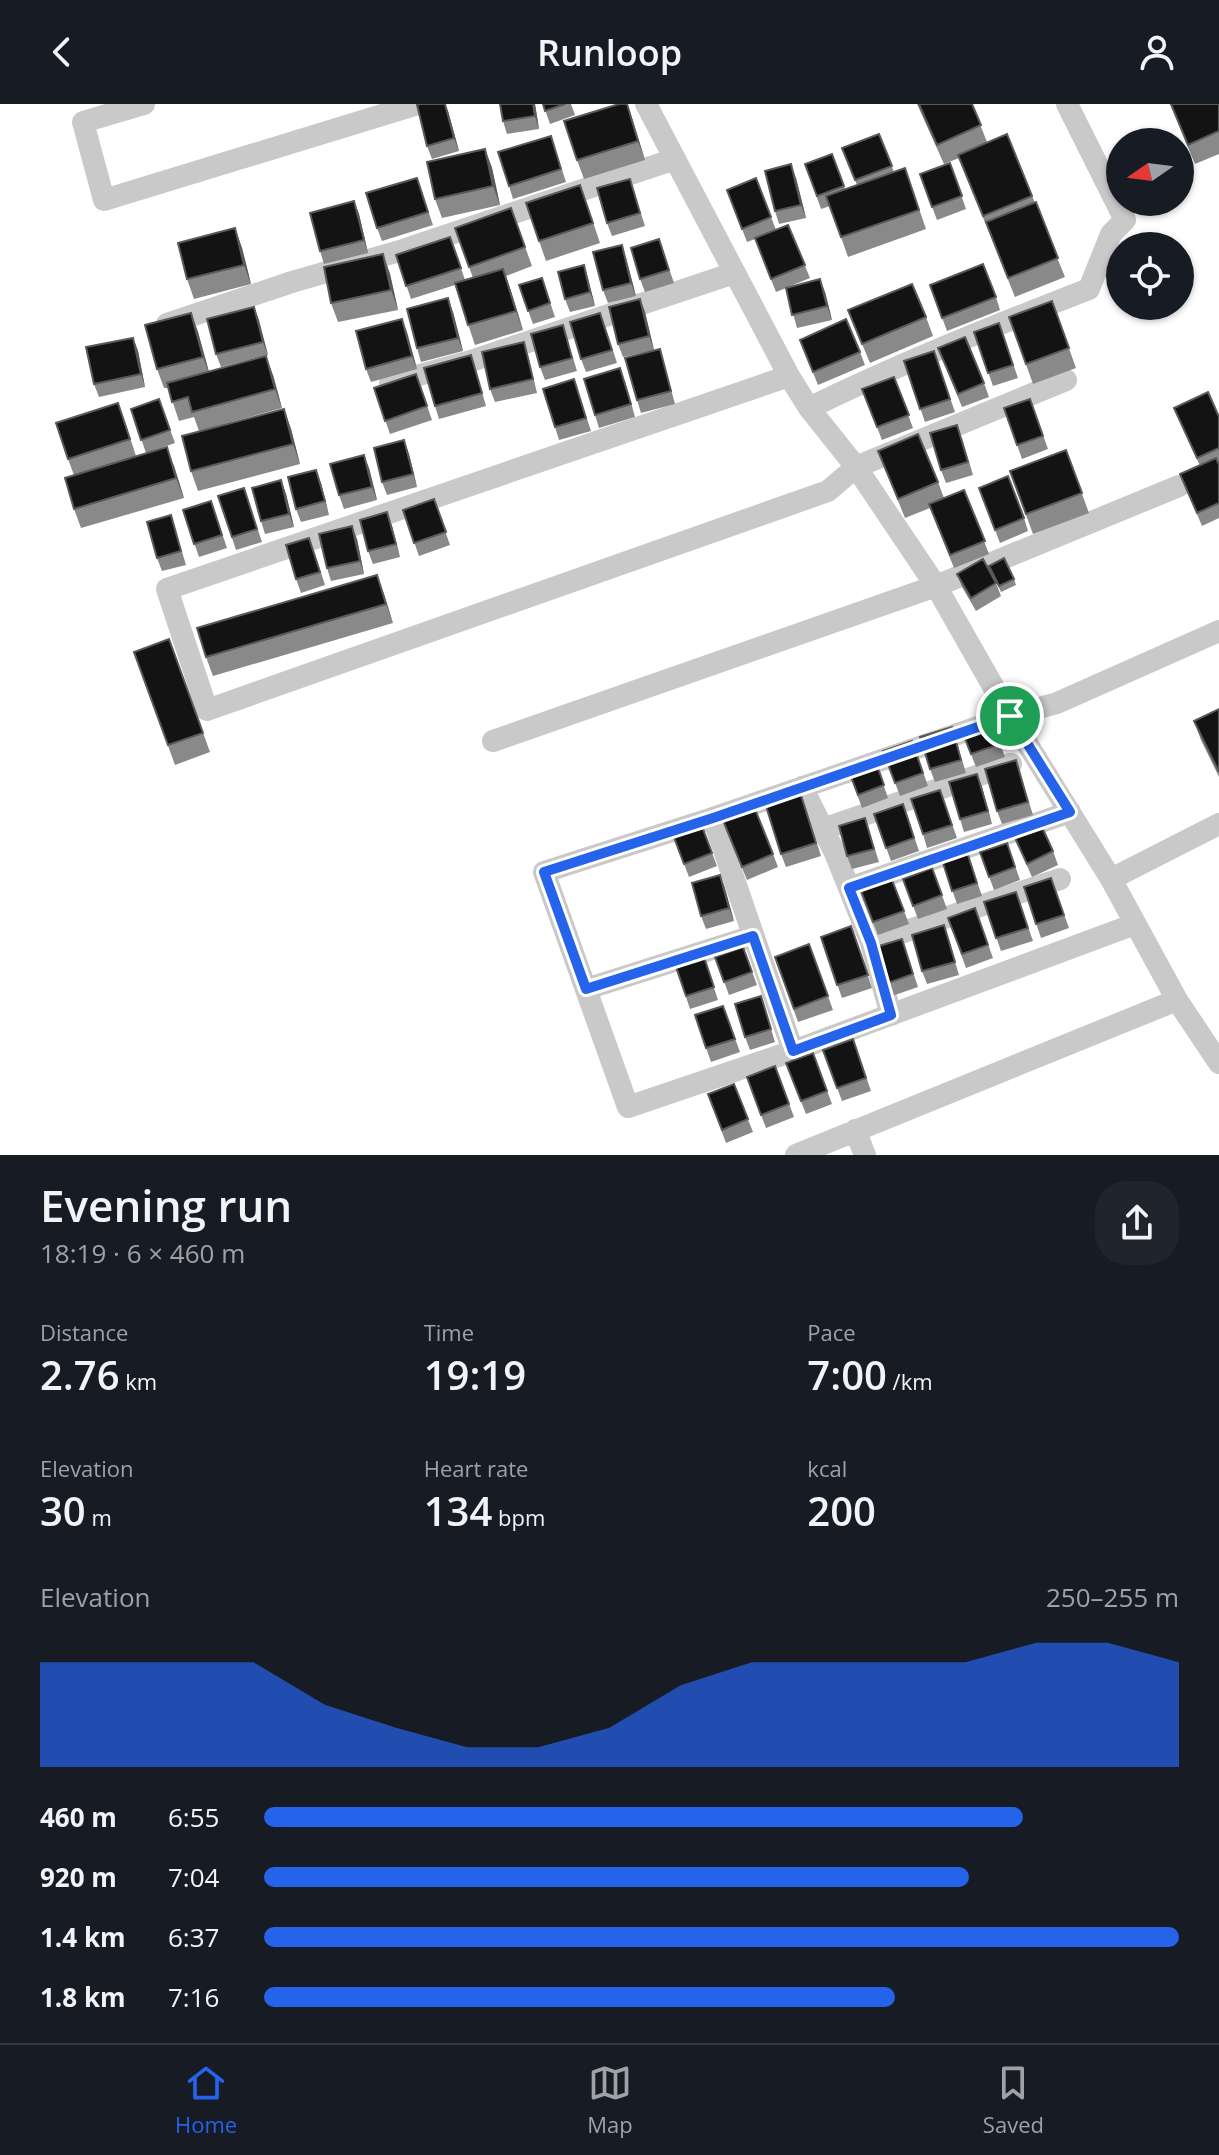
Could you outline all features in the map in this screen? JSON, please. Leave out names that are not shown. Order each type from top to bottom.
[{"type":"street","points":[[144,104],[83,122],[104,200],[418,104]]},
{"type":"street","points":[[646,104],[789,376],[809,408],[856,467],[936,586],[1010,716],[1111,879],[1177,1000],[1219,1063]]},
{"type":"street","points":[[809,408],[922,355],[1089,289],[1111,234],[1125,220],[1067,104]]},
{"type":"street","points":[[167,324],[292,282],[403,250],[675,159]]},
{"type":"street","points":[[389,383],[474,360],[734,273]]},
{"type":"street","points":[[789,376],[167,589],[207,710],[828,491],[856,467],[1066,380]]},
{"type":"street","points":[[493,741],[936,586],[1179,486]]},
{"type":"street","points":[[1135,924],[793,1051],[628,1107],[544,872],[1057,703],[1219,631]]},
{"type":"street","points":[[823,829],[1011,764]]},
{"type":"street","points":[[802,787],[871,943],[891,1015]]},
{"type":"street","points":[[849,888],[1070,812]]},
{"type":"street","points":[[713,818],[793,1051]]},
{"type":"street","points":[[1111,879],[1219,824]]},
{"type":"street","points":[[871,943],[1060,879]]},
{"type":"street","points":[[586,989],[753,936]]},
{"type":"street","points":[[796,1155],[1177,1000]]},
{"type":"street","points":[[855,1130],[865,1155]]},
{"type":"building","points":[[445,104],[454,138],[427,146],[417,105]]},
{"type":"building","points":[[500,104],[533,104],[535,116],[503,121]]},
{"type":"building","points":[[543,104],[565,104],[545,111]]},
{"type":"building","points":[[627,104],[638,141],[577,160],[564,121]]},
{"type":"building","points":[[919,104],[972,104],[981,125],[937,145]]},
{"type":"building","points":[[1171,104],[1219,104],[1219,131],[1194,142],[1194,128],[1181,128]]},
{"type":"building","points":[[879,134],[892,166],[855,180],[842,148]]},
{"type":"building","points":[[1007,134],[1032,196],[983,216],[958,155]]},
{"type":"building","points":[[551,136],[561,169],[509,186],[498,152]]},
{"type":"building","points":[[485,149],[493,186],[435,199],[427,162]]},
{"type":"building","points":[[832,154],[844,186],[817,196],[805,164]]},
{"type":"building","points":[[950,163],[962,196],[932,207],[920,174]]},
{"type":"building","points":[[791,164],[801,205],[775,211],[765,171]]},
{"type":"building","points":[[905,168],[919,210],[841,237],[826,196]]},
{"type":"building","points":[[417,178],[428,212],[377,228],[366,193]]},
{"type":"building","points":[[756,178],[771,217],[742,229],[727,190]]},
{"type":"building","points":[[630,179],[640,213],[607,223],[597,188]]},
{"type":"building","points":[[580,185],[593,223],[539,241],[526,203]]},
{"type":"building","points":[[354,201],[364,240],[320,251],[310,213]]},
{"type":"building","points":[[1036,202],[1058,258],[1008,278],[986,222]]},
{"type":"building","points":[[511,208],[525,247],[469,267],[455,228]]},
{"type":"building","points":[[788,225],[805,265],[771,279],[755,238]]},
{"type":"building","points":[[235,228],[244,265],[187,279],[178,243]]},
{"type":"building","points":[[450,237],[461,268],[406,286],[396,255]]},
{"type":"building","points":[[659,239],[669,270],[640,279],[631,248]]},
{"type":"building","points":[[622,245],[631,283],[603,290],[593,252]]},
{"type":"building","points":[[383,254],[391,290],[331,303],[324,267]]},
{"type":"building","points":[[983,264],[996,297],[942,318],[930,285]]},
{"type":"building","points":[[584,265],[590,292],[565,299],[558,272]]},
{"type":"building","points":[[503,269],[516,311],[468,325],[455,283]]},
{"type":"building","points":[[542,278],[550,303],[528,311],[519,285]]},
{"type":"building","points":[[820,279],[827,306],[792,315],[786,288]]},
{"type":"building","points":[[912,284],[926,317],[862,344],[848,310]]},
{"type":"building","points":[[448,298],[458,338],[417,348],[407,309]]},
{"type":"building","points":[[640,299],[649,336],[618,344],[609,307]]},
{"type":"building","points":[[1052,301],[1069,348],[1026,364],[1009,317]]},
{"type":"building","points":[[254,307],[263,342],[216,354],[207,319]]},
{"type":"building","points":[[191,313],[203,357],[157,369],[145,325]]},
{"type":"building","points":[[600,313],[612,350],[581,359],[570,322]]},
{"type":"building","points":[[402,319],[412,356],[366,369],[356,331]]},
{"type":"building","points":[[846,319],[860,352],[813,372],[800,340]]},
{"type":"building","points":[[999,323],[1013,365],[988,373],[974,332]]},
{"type":"building","points":[[563,325],[572,358],[540,367],[531,334]]},
{"type":"building","points":[[965,337],[984,383],[958,394],[938,348]]},
{"type":"building","points":[[133,338],[141,374],[94,384],[86,347]]},
{"type":"building","points":[[524,342],[533,379],[490,389],[482,352]]},
{"type":"building","points":[[660,349],[671,391],[637,400],[625,358]]},
{"type":"building","points":[[934,351],[950,399],[920,409],[904,361]]},
{"type":"building","points":[[471,355],[482,393],[435,406],[424,368]]},
{"type":"building","points":[[266,356],[275,389],[192,412],[188,397],[172,402],[167,383]]},
{"type":"building","points":[[620,368],[631,404],[595,415],[584,379]]},
{"type":"building","points":[[416,374],[427,406],[385,421],[374,388]]},
{"type":"building","points":[[894,377],[909,415],[877,427],[862,389]]},
{"type":"building","points":[[574,379],[586,418],[555,427],[543,389]]},
{"type":"building","points":[[1208,392],[1219,417],[1219,448],[1197,458],[1174,408]]},
{"type":"building","points":[[159,399],[170,430],[141,440],[131,409]]},
{"type":"building","points":[[1030,399],[1043,436],[1017,445],[1004,408]]},
{"type":"building","points":[[118,403],[130,439],[68,459],[56,423]]},
{"type":"building","points":[[284,409],[293,444],[191,471],[182,436]]},
{"type":"building","points":[[957,425],[968,462],[941,470],[930,433]]},
{"type":"building","points":[[918,434],[938,482],[898,499],[878,451]]},
{"type":"building","points":[[404,440],[413,474],[382,482],[374,448]]},
{"type":"building","points":[[167,447],[176,478],[74,509],[65,478]]},
{"type":"building","points":[[1066,450],[1082,493],[1026,514],[1010,471]]},
{"type":"building","points":[[364,455],[372,487],[339,495],[330,464]]},
{"type":"building","points":[[1216,458],[1219,465],[1219,503],[1197,513],[1180,474]]},
{"type":"building","points":[[316,470],[325,501],[296,509],[288,477]]},
{"type":"building","points":[[1008,476],[1024,518],[995,530],[979,488]]},
{"type":"building","points":[[281,480],[289,514],[261,521],[252,488]]},
{"type":"building","points":[[244,488],[257,529],[232,537],[218,496]]},
{"type":"building","points":[[964,490],[985,541],[950,555],[929,504]]},
{"type":"building","points":[[434,499],[446,532],[414,543],[403,510]]},
{"type":"building","points":[[211,501],[222,535],[194,544],[183,510]]},
{"type":"building","points":[[387,512],[396,544],[368,551],[360,520]]},
{"type":"building","points":[[171,515],[181,551],[157,558],[147,522]]},
{"type":"building","points":[[352,526],[360,561],[327,568],[319,534]]},
{"type":"building","points":[[309,538],[320,572],[296,579],[286,545]]},
{"type":"building","points":[[1004,558],[1014,579],[999,586],[989,566]]},
{"type":"building","points":[[983,559],[996,583],[971,598],[957,574]]},
{"type":"building","points":[[377,575],[386,604],[206,657],[197,628]]},
{"type":"building","points":[[169,639],[203,733],[168,745],[134,652]]},
{"type":"building","points":[[1219,709],[1219,772],[1194,721]]},
{"type":"building","points":[[990,716],[1000,744],[971,754],[960,726]]},
{"type":"building","points":[[952,727],[961,760],[930,769],[920,737]]},
{"type":"building","points":[[912,741],[923,773],[895,783],[883,751]]},
{"type":"building","points":[[874,757],[884,785],[858,795],[847,766]]},
{"type":"building","points":[[1016,760],[1028,802],[997,811],[985,769]]},
{"type":"building","points":[[977,774],[988,811],[960,819],[949,782]]},
{"type":"building","points":[[940,790],[952,825],[923,834],[911,799]]},
{"type":"building","points":[[800,792],[816,843],[781,854],[765,803]]},
{"type":"building","points":[[753,804],[773,854],[742,867],[722,818]]},
{"type":"building","points":[[903,804],[914,838],[886,848],[874,814]]},
{"type":"building","points":[[865,818],[874,849],[847,856],[839,826]]},
{"type":"building","points":[[700,821],[712,853],[684,864],[672,832]]},
{"type":"building","points":[[1041,825],[1053,851],[1027,864],[1015,838]]},
{"type":"building","points":[[1007,843],[1015,867],[989,877],[980,852]]},
{"type":"building","points":[[967,852],[977,883],[952,891],[942,860]]},
{"type":"building","points":[[932,868],[942,895],[913,906],[903,879]]},
{"type":"building","points":[[720,875],[729,908],[701,916],[692,883]]},
{"type":"building","points":[[1051,878],[1064,915],[1036,924],[1024,887]]},
{"type":"building","points":[[892,880],[904,911],[873,922],[861,891]]},
{"type":"building","points":[[1016,892],[1028,928],[996,938],[984,902]]},
{"type":"building","points":[[975,908],[988,945],[962,954],[948,918]]},
{"type":"building","points":[[944,925],[955,962],[922,971],[912,935]]},
{"type":"building","points":[[851,926],[868,975],[837,985],[821,937]]},
{"type":"building","points":[[902,939],[913,974],[888,983],[876,947]]},
{"type":"building","points":[[809,944],[828,996],[794,1009],[775,957]]},
{"type":"building","points":[[743,947],[752,972],[724,982],[715,957]]},
{"type":"building","points":[[702,951],[714,987],[686,996],[674,961]]},
{"type":"building","points":[[761,996],[771,1029],[745,1037],[735,1004]]},
{"type":"building","points":[[723,1006],[735,1039],[706,1048],[695,1015]]},
{"type":"building","points":[[853,1039],[866,1078],[837,1088],[823,1050]]},
{"type":"building","points":[[813,1053],[827,1091],[801,1101],[786,1063]]},
{"type":"building","points":[[775,1066],[789,1104],[761,1115],[747,1077]]},
{"type":"building","points":[[734,1084],[748,1119],[722,1130],[708,1094]]},
{"type":"route","points":[[1010,716],[1070,812],[849,888],[871,943],[891,1015],[793,1051],[753,936],[586,989],[544,872],[713,818],[1010,716]]}]
